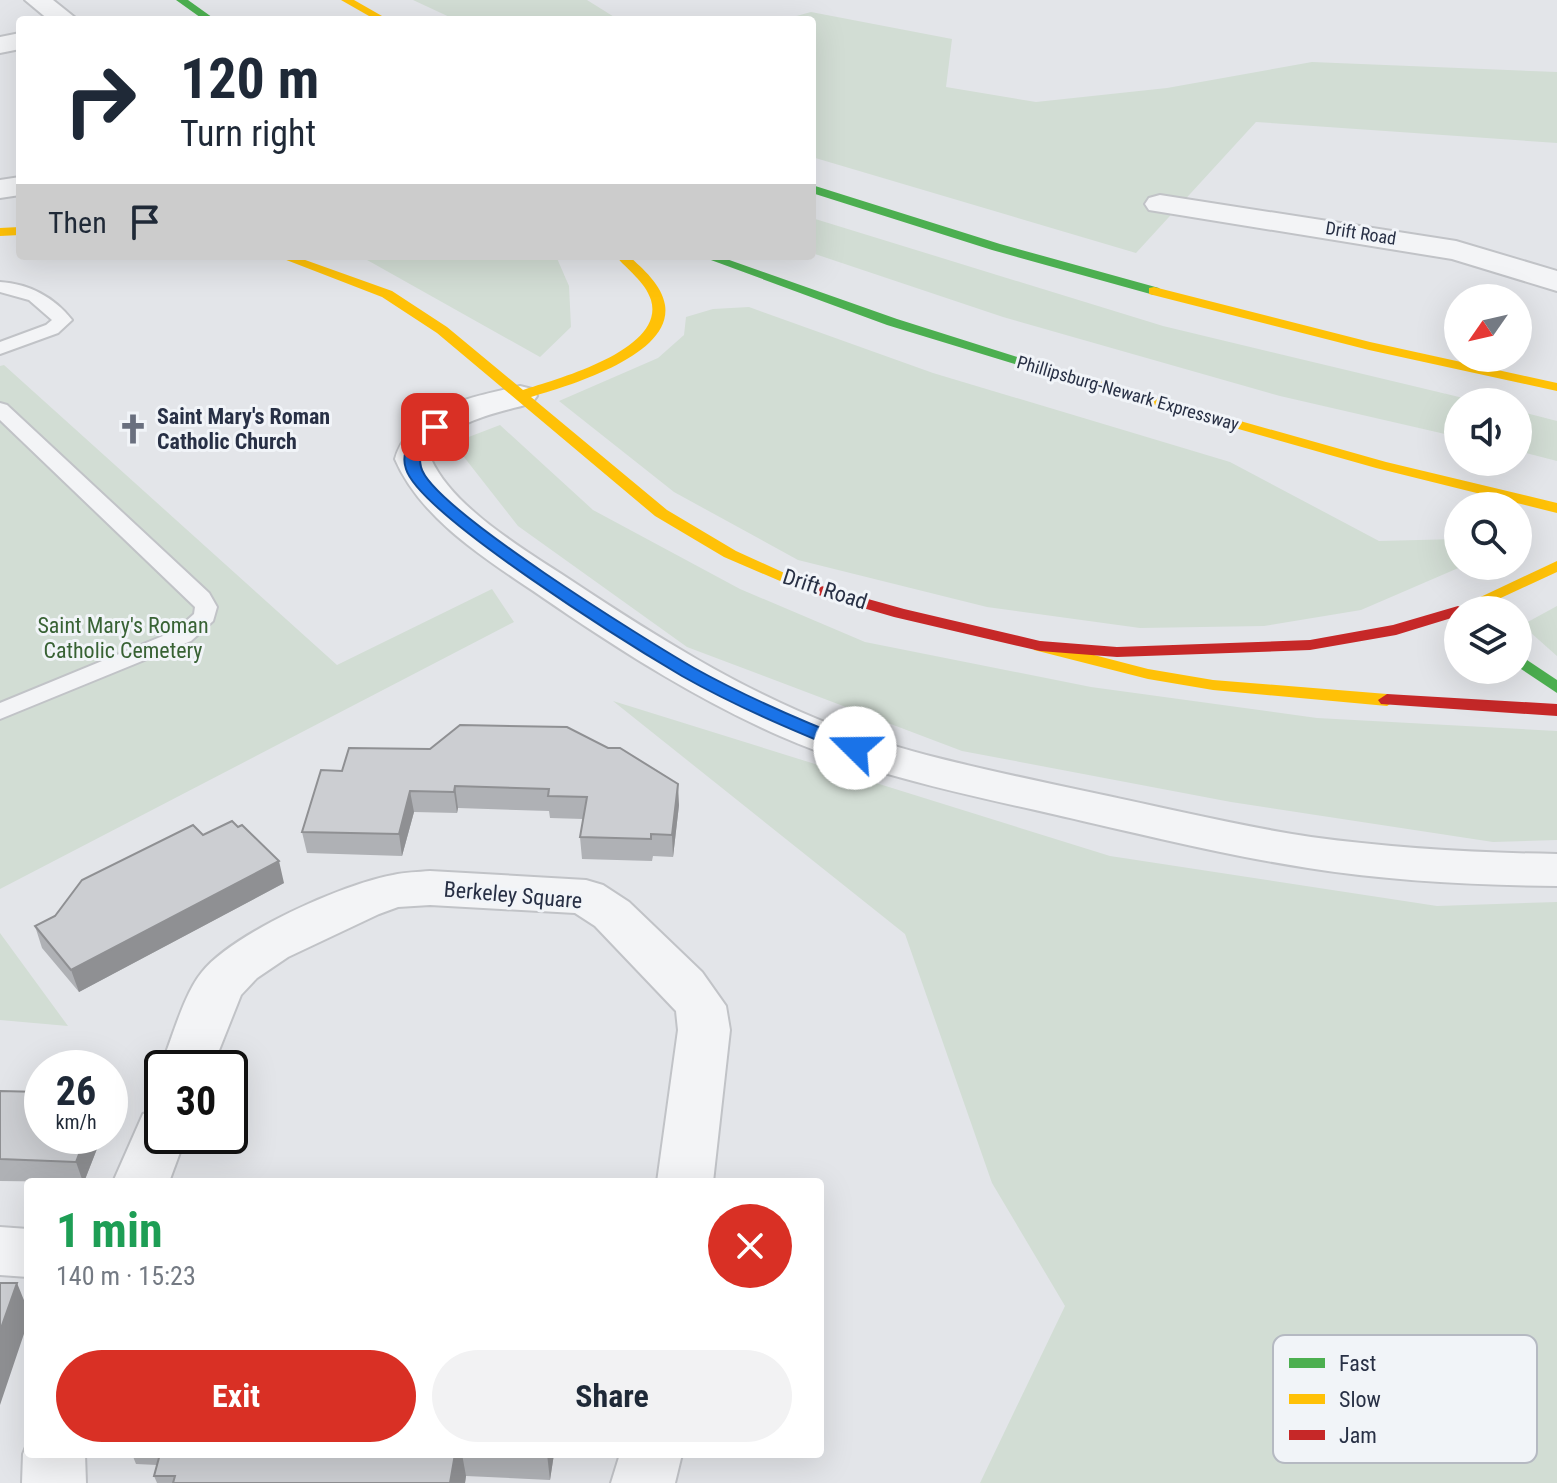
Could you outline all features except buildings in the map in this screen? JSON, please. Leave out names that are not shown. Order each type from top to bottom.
[{"type":"main road","points":[[181,0],[205,16]]},
{"type":"main road","points":[[346,0],[376,16]]},
{"type":"main road","points":[[816,190],[1176,296],[1557,387]]},
{"type":"main road","name":"Drift Road","points":[[294,260],[387,294],[442,330],[661,513],[730,554],[805,586],[900,613],[1040,646],[1131,652],[1310,645],[1396,630],[1444,616]]},
{"type":"main road","points":[[520,396],[617,361],[648,338],[659,313],[656,295],[646,278],[626,260]]},
{"type":"main road","name":"Phillipsburg-Newark Expressway","points":[[717,260],[873,315],[1067,377],[1463,488],[1557,508]]},
{"type":"main road","name":"Drift Road","points":[[1494,596],[1557,566]]},
{"type":"main road","points":[[1040,646],[1162,676],[1239,688],[1557,710]]},
{"type":"main road","points":[[1532,669],[1557,688]]},
{"type":"street","points":[[37,0],[59,16]]},
{"type":"street","name":"Drift Road","points":[[1160,204],[1456,250],[1557,281]]},
{"type":"street","points":[[520,396],[457,415],[435,427],[418,440],[412,457],[413,470],[437,498],[507,556],[688,672],[777,717],[855,748],[990,787],[1303,852],[1509,870],[1557,870]]},
{"type":"street","name":"Berkeley Square","points":[[193,1050],[219,986],[239,965],[271,944],[362,902],[394,891],[430,888],[586,897],[612,914],[701,1006],[704,1030],[686,1178]]},
{"type":"street","points":[[143,1178],[152,1154]]},
{"type":"street","points":[[0,1251],[24,1253]]},
{"type":"street","points":[[54,1458],[54,1483]]},
{"type":"street","points":[[643,1483],[651,1458]]},
{"type":"lane","points":[[0,287],[16,287],[42,299],[63,320],[52,329],[0,348]]},
{"type":"lane","points":[[0,409],[201,598],[206,607],[205,616],[183,636],[0,712]]},
{"type":"green space","points":[[413,0],[587,0],[613,16],[447,16]]},
{"type":"green space","points":[[811,12],[952,39],[946,87],[1036,102],[1167,88],[1312,62],[1557,72],[1557,143],[1256,122],[1136,253],[816,158],[816,16],[796,16]]},
{"type":"green space","points":[[816,219],[1163,326],[1444,393],[1444,434],[1280,396],[1003,317],[816,254]]},
{"type":"green space","points":[[367,260],[558,260],[569,286],[571,327],[540,357]]},
{"type":"green space","points":[[749,307],[933,373],[1230,462],[1379,541],[1444,539],[1444,574],[1361,610],[1264,626],[1140,628],[987,607],[798,560],[674,492],[559,401],[658,358],[684,335],[686,317],[713,309]]},
{"type":"green space","name":"Saint Mary's Roman Catholic Cemetery","points":[[4,365],[337,665],[492,589],[514,622],[0,889],[0,366]]},
{"type":"green space","points":[[1532,415],[1557,421],[1557,461],[1532,455]]},
{"type":"green space","points":[[500,425],[593,510],[740,589],[865,642],[1091,687],[1317,718],[1557,731],[1557,840],[1493,842],[1231,802],[962,751],[687,647],[518,526],[453,443]]},
{"type":"green space","points":[[1557,606],[1557,656],[1532,634],[1532,620]]},
{"type":"green space","points":[[613,701],[1110,856],[1437,906],[1557,902],[1557,1483],[980,1483],[1065,1306],[992,1183],[905,934]]},
{"type":"green space","points":[[0,933],[68,1026],[0,1020]]},
{"type":"traffic: fast","points":[[181,0],[205,16]]},
{"type":"traffic: fast","points":[[816,190],[996,247],[1154,291]]},
{"type":"traffic: fast","points":[[717,260],[892,322],[1095,384]]},
{"type":"traffic: fast","points":[[1532,669],[1557,688]]},
{"type":"traffic: slow","points":[[346,0],[376,16]]},
{"type":"traffic: slow","points":[[0,232],[16,231]]},
{"type":"traffic: slow","points":[[293,260],[387,294],[442,330],[661,513],[730,554],[807,587]]},
{"type":"traffic: slow","points":[[520,396],[602,367],[641,343],[653,329],[659,312],[656,296],[626,260]]},
{"type":"traffic: slow","points":[[1154,291],[1369,346],[1557,387]]},
{"type":"traffic: slow","points":[[1095,384],[1381,465],[1557,508]]},
{"type":"traffic: slow","points":[[1492,596],[1557,566]]},
{"type":"traffic: slow","points":[[1040,646],[1148,674],[1213,685],[1387,700]]},
{"type":"traffic: jam","points":[[807,587],[1040,646],[1117,652],[1310,645],[1396,630],[1444,615]]},
{"type":"traffic: jam","points":[[1387,700],[1557,710]]},
{"type":"place","name":"Saint Mary's Roman Catholic Church","points":[[133,429]]},
{"type":"route","points":[[435,427],[418,440],[412,457],[413,470],[437,498],[507,556],[688,672],[777,717],[855,748]]}]
